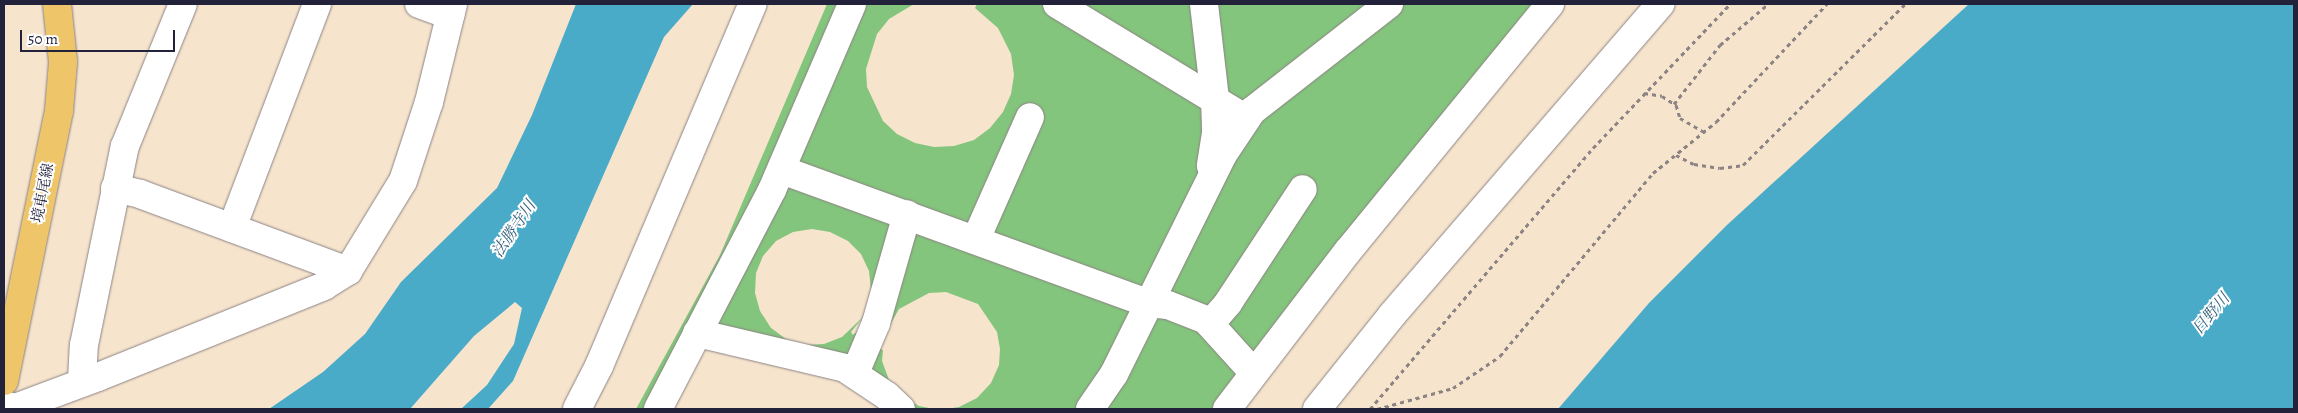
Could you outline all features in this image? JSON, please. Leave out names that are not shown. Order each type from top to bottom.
[{"type":"main road","name":"境車尾線","points":[[4,381],[61,94],[63,62],[57,4]]},
{"type":"street","points":[[82,380],[84,345],[125,146],[183,4]]},
{"type":"street","points":[[232,228],[317,4]]},
{"type":"street","points":[[4,405],[15,408],[324,286],[348,271],[403,181],[429,102],[452,9],[419,4]]},
{"type":"street","points":[[577,409],[599,366],[753,4]]},
{"type":"street","points":[[658,409],[782,170],[852,4]]},
{"type":"street","points":[[1057,4],[1246,119]]},
{"type":"street","points":[[1204,4],[1215,99],[1216,133],[1209,180]]},
{"type":"street","points":[[1090,409],[1114,374],[1209,180],[1246,119],[1270,94],[1389,4]]},
{"type":"street","points":[[1227,409],[1253,372],[1550,4]]},
{"type":"street","points":[[1317,409],[1392,315],[1660,4]]},
{"type":"street","points":[[976,239],[1030,118]]},
{"type":"street","points":[[782,170],[1148,303],[1168,305],[1210,324],[1253,372]]},
{"type":"street","points":[[115,188],[232,228],[348,271]]},
{"type":"street","points":[[1210,324],[1228,303],[1303,189]]},
{"type":"street","points":[[854,373],[876,324],[907,214]]},
{"type":"street","points":[[697,333],[854,373],[901,409]]},
{"type":"path","points":[[1370,409],[1644,93],[1730,4]]},
{"type":"path","points":[[1674,104],[1720,45],[1768,4]]},
{"type":"path","points":[[1377,409],[1453,388],[1500,356],[1653,173],[1704,132],[1827,4]]},
{"type":"path","points":[[1676,155],[1694,164],[1720,168],[1742,164],[1905,4]]},
{"type":"path","points":[[1644,93],[1662,96],[1674,104],[1680,118],[1704,132]]},
{"type":"green space","points":[[827,4],[848,4],[651,409],[636,409],[720,255]]},
{"type":"green space","points":[[855,4],[914,4],[889,19],[877,34],[866,69],[867,87],[883,121],[897,134],[915,143],[934,147],[954,146],[974,140],[990,128],[1003,112],[1011,94],[1014,75],[1011,54],[998,28],[975,8],[977,4],[1050,4],[1204,98],[1207,157],[1149,290],[975,227],[793,167]]},
{"type":"green space","points":[[1067,4],[1199,4],[1206,86]]},
{"type":"green space","points":[[1210,4],[1373,4],[1248,107],[1219,94]]},
{"type":"green space","points":[[1395,4],[1546,4],[1256,356],[1215,312],[1171,302],[1166,275],[1246,126]]},
{"type":"green space","points":[[784,183],[894,215],[885,281],[862,326],[871,290],[869,271],[861,254],[848,241],[830,232],[812,229],[793,232],[776,241],[763,256],[756,273],[755,293],[760,311],[771,328],[786,339],[805,345],[824,344],[842,337],[864,316],[851,332],[853,335],[861,327],[845,360],[728,336],[709,317]]},
{"type":"green space","points":[[905,228],[1136,309],[1084,409],[946,409],[959,407],[977,398],[991,383],[999,365],[1000,349],[997,332],[978,304],[946,292],[929,293],[899,309],[877,348],[883,350],[882,361],[889,380],[901,395],[919,406],[934,409],[906,409],[864,367]]},
{"type":"green space","points":[[1170,309],[1241,365],[1222,409],[1095,409],[1147,317]]},
{"type":"water","name":"法勝寺川","points":[[576,4],[693,4],[664,37],[513,381],[488,409],[461,409],[487,385],[514,344],[522,308],[515,302],[474,336],[410,409],[269,409],[323,372],[365,334],[401,282],[497,188],[532,115]]},
{"type":"water","name":"日野川","points":[[1969,4],[2294,4],[2294,409],[1558,409],[1649,303],[1727,225]]}]
